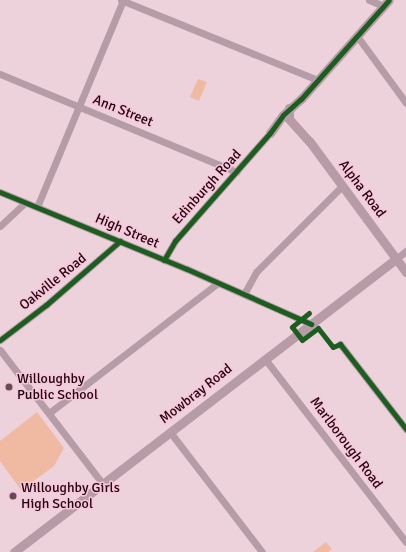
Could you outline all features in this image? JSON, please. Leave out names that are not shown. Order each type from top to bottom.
[{"type":"main road","points":[[270,133],[387,3]]},
{"type":"main road","points":[[270,133],[286,122],[294,124],[294,107]]},
{"type":"main road","points":[[279,126],[294,107]]},
{"type":"main road","name":"Alpha Road","points":[[294,107],[294,124],[406,272]]},
{"type":"main road","name":"Mowbray Road","points":[[19,551],[170,432],[396,259]]},
{"type":"street","points":[[38,208],[122,0],[318,80]]},
{"type":"street","points":[[369,0],[387,3]]},
{"type":"street","points":[[357,36],[406,103]]},
{"type":"street","name":"Ann Street","points":[[0,74],[237,172]]},
{"type":"street","name":"Edinburgh Road","points":[[164,260],[176,241],[270,133]]},
{"type":"street","points":[[244,294],[256,272],[342,186]]},
{"type":"street","name":"High Street","points":[[0,192],[120,241],[311,324]]},
{"type":"street","points":[[0,226],[25,203]]},
{"type":"street","name":"Oakville Road","points":[[0,342],[46,305],[120,241]]},
{"type":"street","points":[[396,259],[406,251]]},
{"type":"street","points":[[48,413],[218,283]]},
{"type":"street","points":[[340,344],[406,429]]},
{"type":"street","points":[[0,350],[103,484]]},
{"type":"street","name":"Marlborough Road","points":[[265,359],[406,542]]},
{"type":"street","points":[[170,432],[262,552]]},
{"type":"shaded area","points":[[198,79],[207,82],[199,101],[190,97]]},
{"type":"shaded area","points":[[37,412],[64,448],[54,466],[21,490],[0,461],[0,441]]},
{"type":"shaded area","points":[[326,542],[332,549],[328,552],[313,552]]},
{"type":"cycle path","points":[[164,260],[175,241],[270,133],[283,115],[301,99],[389,0]]},
{"type":"cycle path","points":[[0,192],[187,269],[311,324]]},
{"type":"cycle path","points":[[0,340],[46,305],[120,241]]},
{"type":"cycle path","points":[[309,313],[292,327],[302,340],[318,328],[333,347],[340,344],[406,429]]},
{"type":"place","name":"Willoughby Public School","points":[[9,387]]},
{"type":"place","name":"Willoughby Girls High School","points":[[13,496]]}]
